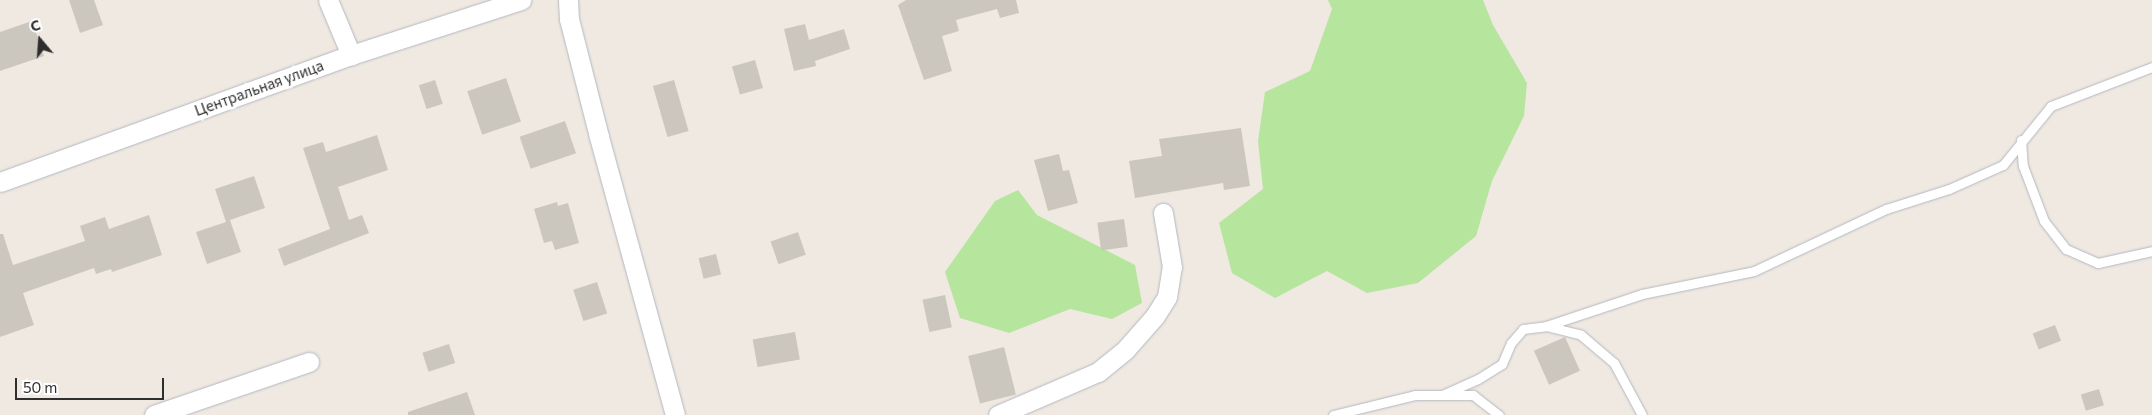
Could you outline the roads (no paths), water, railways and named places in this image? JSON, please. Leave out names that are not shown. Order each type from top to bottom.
[{"type":"street","points":[[328,0],[351,55]]},
{"type":"street","name":"Центральная улица","points":[[0,182],[351,55],[521,0]]},
{"type":"street","points":[[568,0],[569,19],[597,128],[675,415]]},
{"type":"street","points":[[998,415],[1098,372],[1126,349],[1155,316],[1167,296],[1172,266],[1163,213]]},
{"type":"street","points":[[154,415],[309,362]]},
{"type":"lane","points":[[1442,395],[1478,379],[1502,364],[1511,343],[1523,329],[1546,326],[1642,294],[1754,271],[1886,208],[1949,189],[2003,165],[2021,140],[2051,106],[2152,67]]},
{"type":"lane","points":[[2021,140],[2023,166],[2044,221],[2066,249],[2098,263],[2152,251]]},
{"type":"lane","points":[[1546,326],[1581,335],[1614,363],[1642,415]]},
{"type":"lane","points":[[1333,415],[1415,395],[1473,395],[1499,415]]}]
